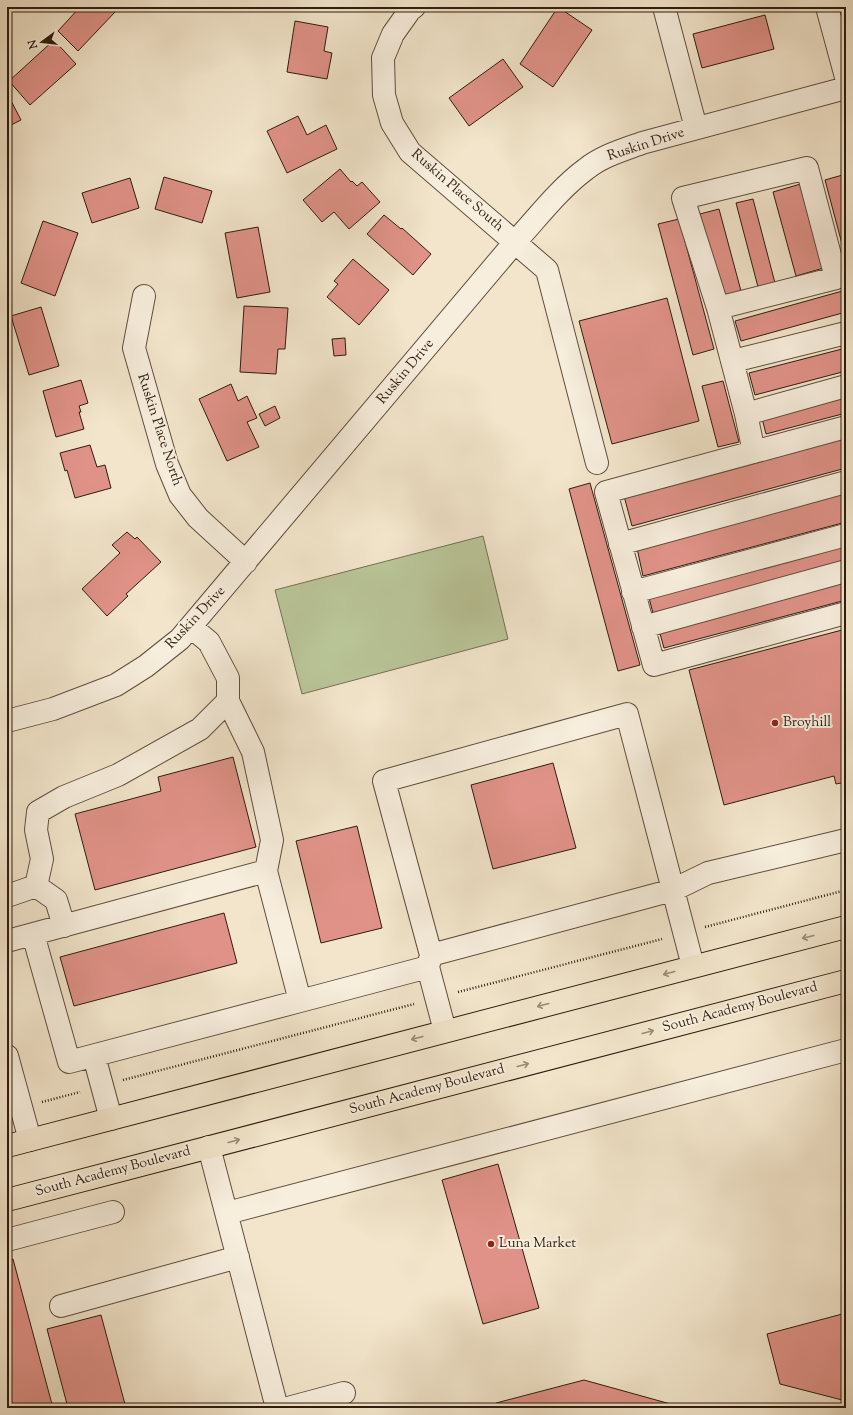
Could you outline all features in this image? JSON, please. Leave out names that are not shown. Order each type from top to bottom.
[{"type":"highway","points":[[7,1146],[846,927]]},
{"type":"highway","name":"South Academy Boulevard","points":[[7,1200],[846,981]]},
{"type":"street","name":"Ruskin Place South","points":[[414,7],[410,10],[393,34],[383,58],[384,95],[392,123],[410,152],[547,270],[597,464]]},
{"type":"street","points":[[664,7],[696,128]]},
{"type":"street","points":[[827,7],[846,77]]},
{"type":"street","name":"Ruskin Drive","points":[[7,721],[53,709],[116,685],[146,666],[180,639],[515,242],[563,190],[586,168],[610,154],[642,143],[846,88]]},
{"type":"street","points":[[718,308],[836,278],[807,168],[683,198],[718,308],[746,414],[754,452]]},
{"type":"street","name":"Ruskin Place North","points":[[144,296],[134,348],[167,464],[180,495],[198,518],[246,562]]},
{"type":"street","points":[[732,361],[846,333]]},
{"type":"street","points":[[746,414],[846,386]]},
{"type":"street","points":[[846,427],[606,492],[654,665],[846,613]]},
{"type":"street","points":[[620,544],[846,482]]},
{"type":"street","points":[[633,592],[846,535]]},
{"type":"street","points":[[643,627],[846,571]]},
{"type":"street","points":[[191,627],[210,642],[228,678],[228,701],[253,752],[272,840],[266,871],[300,1001]]},
{"type":"street","points":[[36,886],[42,859],[36,830],[38,812],[64,797],[118,775],[200,729],[228,701]]},
{"type":"street","points":[[446,1031],[430,961],[384,781],[627,714],[693,966]]},
{"type":"street","points":[[33,934],[69,1062],[300,1001],[430,961],[673,890],[708,873],[846,840]]},
{"type":"street","points":[[7,941],[266,871]]},
{"type":"street","points":[[7,896],[36,886]]},
{"type":"street","points":[[36,886],[56,900],[64,926]]},
{"type":"street","points":[[227,1214],[846,1050]]},
{"type":"street","points":[[7,1056],[30,1140]]},
{"type":"street","points":[[94,1056],[111,1119]]},
{"type":"street","points":[[209,1147],[277,1408]]},
{"type":"street","points":[[7,1240],[113,1212]]},
{"type":"street","points":[[61,1306],[238,1257]]},
{"type":"street","points":[[288,1408],[344,1393]]},
{"type":"green space","points":[[483,536],[508,639],[302,694],[275,590]]},
{"type":"building","points":[[80,7],[112,7],[116,11],[78,51],[58,31]]},
{"type":"building","points":[[558,7],[592,30],[553,87],[520,64]]},
{"type":"building","points":[[765,15],[774,49],[702,68],[693,34]]},
{"type":"building","points":[[295,21],[328,27],[324,51],[332,53],[327,79],[287,72]]},
{"type":"building","points":[[54,40],[76,64],[30,105],[9,81]]},
{"type":"building","points":[[503,59],[523,87],[469,126],[449,98]]},
{"type":"building","points":[[7,93],[21,120],[7,127]]},
{"type":"building","points":[[298,116],[307,135],[326,125],[337,149],[287,173],[267,131]]},
{"type":"building","points":[[340,169],[351,182],[352,181],[357,186],[362,182],[380,202],[349,229],[334,212],[322,222],[303,200]]},
{"type":"building","points":[[846,174],[846,259],[825,180]]},
{"type":"building","points":[[164,177],[212,191],[202,223],[155,209]]},
{"type":"building","points":[[130,178],[139,208],[92,223],[82,193]]},
{"type":"building","points":[[804,183],[827,267],[796,276],[773,192]]},
{"type":"building","points":[[753,199],[775,283],[758,287],[736,203]]},
{"type":"building","points":[[719,209],[741,291],[721,296],[700,214]]},
{"type":"building","points":[[384,215],[401,229],[402,228],[431,254],[413,275],[367,234]]},
{"type":"building","points":[[679,219],[714,349],[693,355],[658,224]]},
{"type":"building","points":[[43,221],[78,233],[55,296],[21,283]]},
{"type":"building","points":[[258,227],[270,292],[237,298],[225,233]]},
{"type":"building","points":[[353,259],[389,290],[359,325],[327,297],[338,284],[334,281]]},
{"type":"building","points":[[846,290],[846,312],[741,341],[735,321]]},
{"type":"building","points":[[667,298],[699,421],[612,444],[579,321]]},
{"type":"building","points":[[244,306],[288,308],[285,349],[278,349],[276,374],[240,372]]},
{"type":"building","points":[[41,307],[59,366],[29,375],[11,316]]},
{"type":"building","points":[[345,338],[346,355],[334,356],[332,339]]},
{"type":"building","points":[[846,348],[846,371],[755,395],[749,373]]},
{"type":"building","points":[[81,380],[88,403],[79,406],[81,412],[79,412],[84,429],[56,437],[43,391]]},
{"type":"building","points":[[723,381],[739,442],[718,447],[702,386]]},
{"type":"building","points":[[231,384],[238,401],[247,396],[257,418],[247,422],[259,447],[227,461],[199,399]]},
{"type":"building","points":[[846,392],[846,413],[766,434],[761,414]]},
{"type":"building","points":[[275,406],[280,418],[265,426],[259,414]]},
{"type":"building","points":[[846,437],[846,468],[632,526],[624,496]]},
{"type":"building","points":[[90,445],[97,467],[105,465],[111,488],[75,498],[67,470],[65,471],[60,453]]},
{"type":"building","points":[[590,483],[640,665],[618,671],[569,489]]},
{"type":"building","points":[[846,492],[846,522],[643,576],[637,548]]},
{"type":"building","points":[[127,532],[135,539],[137,537],[161,562],[126,594],[128,596],[107,616],[82,589],[120,553],[112,545]]},
{"type":"building","points":[[846,542],[846,562],[653,613],[648,594]]},
{"type":"building","points":[[846,578],[846,600],[664,648],[659,630]]},
{"type":"building","name":"Broyhill","points":[[846,629],[846,782],[836,784],[834,776],[724,805],[689,670]]},
{"type":"building","points":[[233,757],[256,847],[95,890],[75,814],[161,791],[158,777]]},
{"type":"building","points":[[553,763],[576,848],[493,869],[471,785]]},
{"type":"building","points":[[357,826],[382,928],[321,943],[296,841]]},
{"type":"building","points":[[224,913],[237,963],[74,1006],[60,957]]},
{"type":"building","name":"Luna Market","points":[[498,1164],[539,1308],[483,1324],[442,1180]]},
{"type":"building","points":[[13,1259],[53,1408],[7,1408],[7,1260]]},
{"type":"building","points":[[846,1313],[846,1401],[780,1384],[767,1334]]},
{"type":"building","points":[[101,1315],[126,1408],[68,1408],[47,1329]]},
{"type":"building","points":[[584,1380],[685,1408],[497,1408],[496,1403]]},
{"type":"place","name":"Broyhill","points":[[775,723]]},
{"type":"place","name":"Luna Market","points":[[491,1244]]}]
